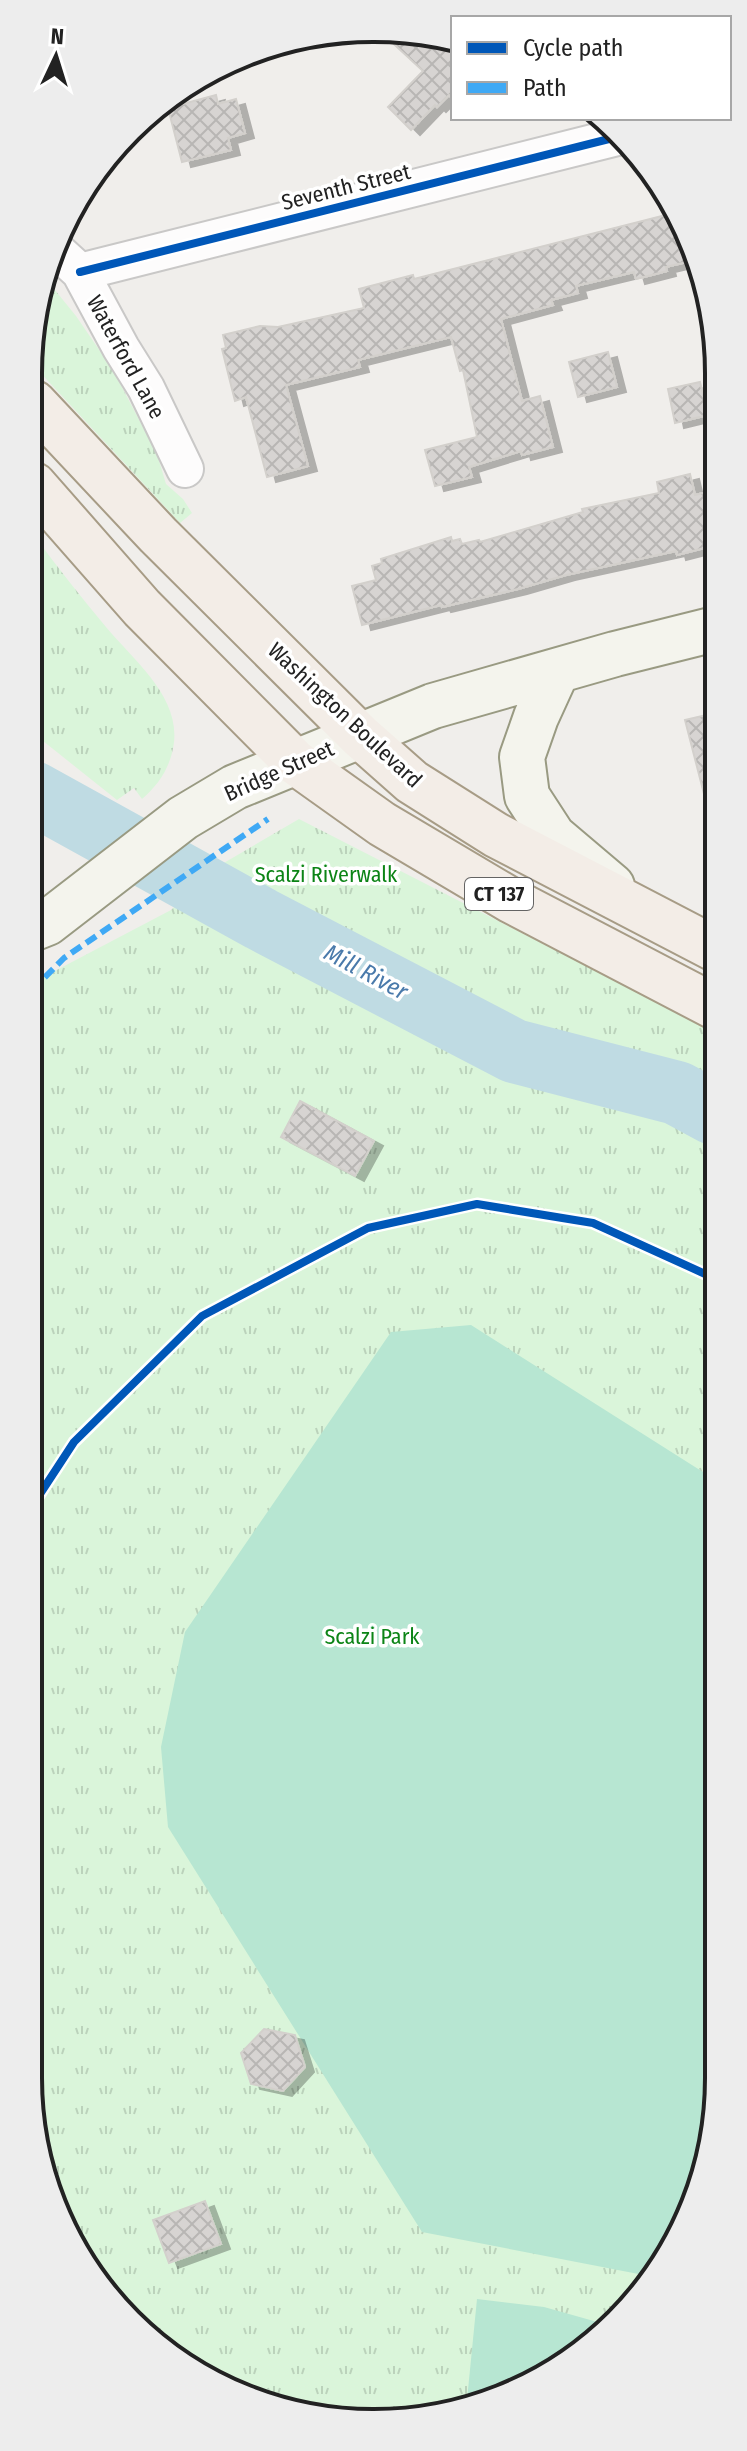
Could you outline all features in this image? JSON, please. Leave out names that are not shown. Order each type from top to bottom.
[{"type":"main road","name":"Washington Boulevard","points":[[42,412],[158,535],[360,736],[412,782],[496,835],[705,944]]},
{"type":"main road","name":"CT 137","points":[[42,494],[142,608],[295,762],[382,824],[512,901],[705,1002]]},
{"type":"main road","name":"Bridge Street","points":[[42,924],[183,818],[235,787],[433,706],[705,632]]},
{"type":"main road","points":[[557,671],[522,757],[527,796],[553,836],[642,911]]},
{"type":"street","name":"Seventh Street","points":[[69,262],[608,139]]},
{"type":"street","name":"Waterford Lane","points":[[69,262],[146,388],[185,469]]},
{"type":"green space","points":[[53,288],[113,370],[157,454],[166,484],[183,499],[192,513],[180,523],[42,375],[45,330]]},
{"type":"green space","points":[[42,546],[156,684],[172,716],[172,753],[161,778],[142,799],[134,788],[117,800],[42,740]]},
{"type":"green space","name":"Scalzi Park","points":[[299,819],[705,1027],[705,2078],[699,2142],[680,2204],[661,2243],[623,2296],[592,2327],[558,2353],[520,2375],[459,2398],[417,2406],[352,2408],[288,2398],[247,2384],[208,2365],[155,2327],[124,2296],[86,2243],[60,2184],[45,2121],[42,2078],[42,978],[171,910],[222,864]]},
{"type":"green space","points":[[471,1325],[705,1473],[704,2099],[699,2142],[680,2204],[661,2243],[640,2274],[422,2232],[168,1827],[161,1747],[185,1632],[391,1332]]},
{"type":"green space","points":[[477,2299],[544,2307],[597,2322],[539,2365],[467,2395]]},
{"type":"building","points":[[393,43],[451,51],[451,97],[449,95],[437,107],[435,105],[411,130],[388,107],[423,71]]},
{"type":"building","points":[[216,95],[218,104],[236,99],[245,133],[228,138],[231,150],[182,162],[169,113],[180,105]]},
{"type":"building","points":[[665,215],[685,262],[636,279],[634,272],[576,286],[578,293],[551,300],[553,305],[501,319],[522,401],[540,396],[553,447],[522,455],[521,451],[469,467],[472,477],[435,486],[425,450],[477,437],[463,370],[460,371],[451,337],[358,360],[360,367],[286,385],[308,466],[267,477],[246,397],[235,401],[222,349],[226,348],[223,335],[260,326],[278,327],[364,308],[359,289],[413,275],[414,279]]},
{"type":"building","points":[[608,352],[617,387],[578,397],[569,362]]},
{"type":"building","points":[[700,382],[705,416],[675,423],[668,389]]},
{"type":"building","points":[[690,474],[695,495],[705,493],[705,548],[677,555],[676,551],[566,575],[362,625],[352,586],[376,580],[372,566],[382,563],[381,559],[451,537],[452,541],[460,539],[462,544],[480,542],[583,512],[582,509],[659,493],[657,482]]},
{"type":"building","points":[[705,715],[705,798],[685,720]]},
{"type":"building","points":[[300,1101],[374,1141],[355,1176],[281,1137]]},
{"type":"building","points":[[264,2029],[295,2035],[305,2067],[283,2091],[251,2084],[241,2053]]},
{"type":"building","points":[[205,2201],[221,2244],[169,2263],[153,2220]]},
{"type":"waterway","name":"Mill River","points":[[42,798],[261,919],[514,1051],[677,1093],[705,1108]]},
{"type":"marked path","points":[[42,980],[64,958],[268,819]]},
{"type":"cycle path","points":[[80,272],[608,139]]},
{"type":"cycle path","points":[[42,1491],[74,1442],[202,1316],[368,1228],[477,1204],[593,1223],[705,1274]]},
{"type":"park label","name":"Scalzi Riverwalk","points":[[326,874]]}]
